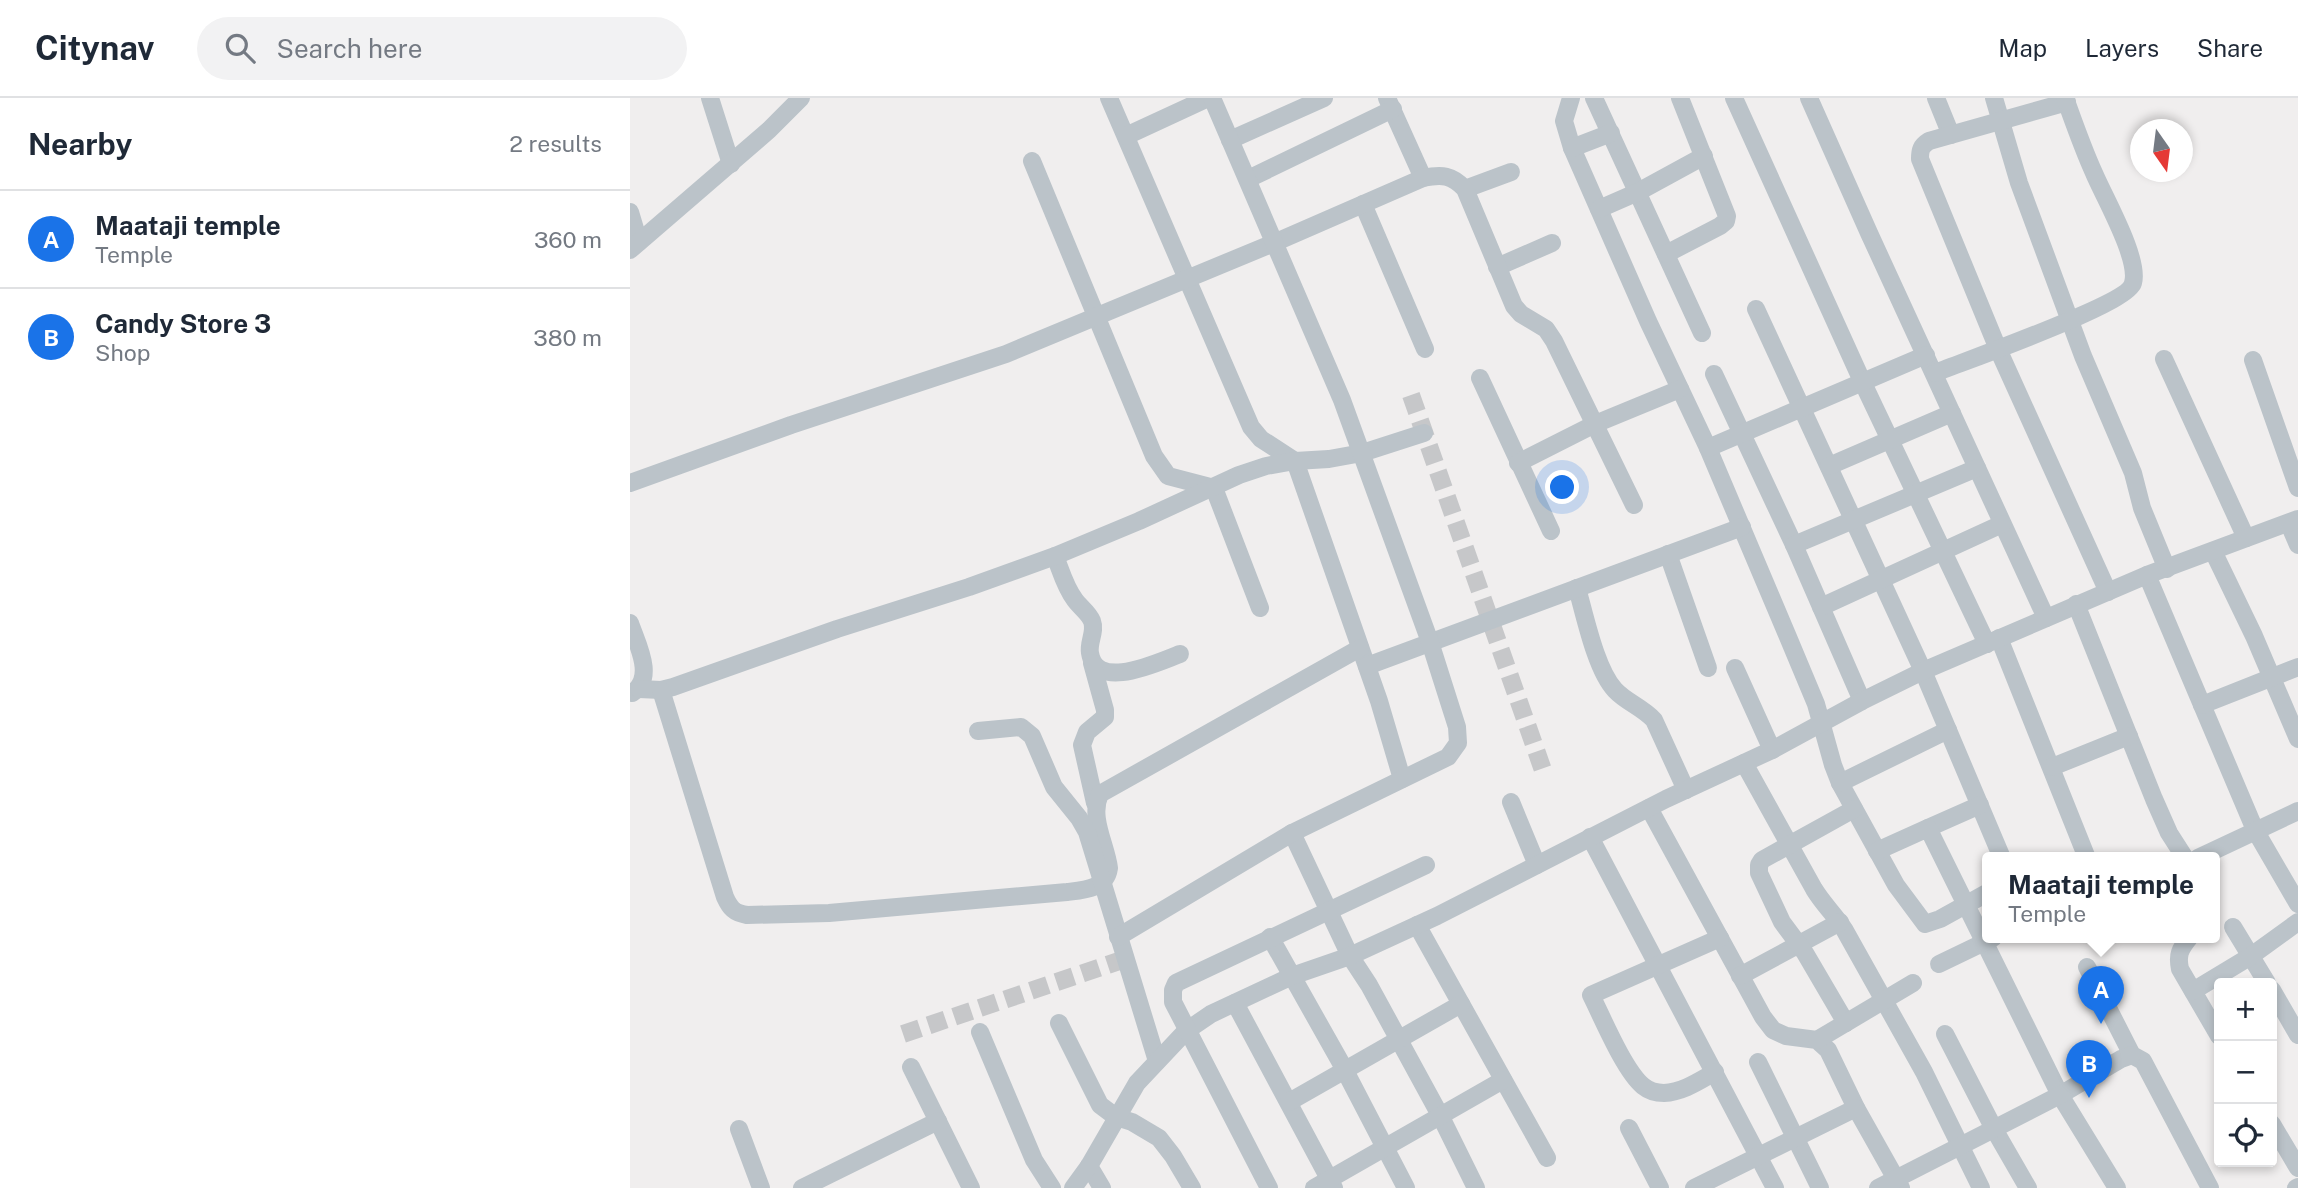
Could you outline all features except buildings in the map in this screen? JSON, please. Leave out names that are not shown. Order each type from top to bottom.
[{"type":"street","points":[[710,98],[731,164]]},
{"type":"street","points":[[634,246],[731,164],[800,98]]},
{"type":"street","points":[[1109,98],[1251,427],[1261,439],[1295,461],[1367,666],[1402,779]]},
{"type":"street","points":[[1118,937],[1292,833],[1448,757],[1458,743],[1457,727],[1430,642],[1362,453],[1276,242],[1210,98],[1126,136]]},
{"type":"street","points":[[1230,139],[1324,98]]},
{"type":"street","points":[[1571,98],[1564,121],[1572,148],[1742,527],[1822,722],[1840,783],[1902,894],[1925,924],[1940,919],[1982,895]]},
{"type":"street","points":[[1594,98],[1702,333]]},
{"type":"street","points":[[1666,254],[1726,221],[1726,209],[1680,98]]},
{"type":"street","points":[[1734,98],[1942,551],[1993,641],[2052,766],[2085,852]]},
{"type":"street","points":[[1809,98],[2046,618]]},
{"type":"street","points":[[1936,98],[1951,135]]},
{"type":"street","points":[[1994,98],[2019,183],[2083,356],[2133,473],[2142,508],[2167,569]]},
{"type":"street","points":[[1935,373],[1998,349],[2070,320],[2129,292],[2133,284],[2126,243],[2092,171],[2066,100],[1923,145],[1920,159],[1998,349],[2108,592]]},
{"type":"street","points":[[1248,179],[1390,104],[1423,178]]},
{"type":"street","points":[[1572,148],[1611,133]]},
{"type":"street","points":[[1599,209],[1638,192],[1704,156]]},
{"type":"street","points":[[1032,161],[1154,456],[1168,477],[1214,488]]},
{"type":"street","points":[[1465,189],[1511,172]]},
{"type":"street","points":[[630,483],[791,425],[1006,354],[1423,178],[1449,176],[1465,189],[1514,306],[1521,314],[1546,329],[1554,341],[1634,505]]},
{"type":"street","points":[[1363,204],[1425,349]]},
{"type":"street","points":[[630,212],[634,246]]},
{"type":"street","points":[[1497,267],[1552,243]]},
{"type":"street","points":[[1756,309],[1923,671],[2000,852]]},
{"type":"street","points":[[1708,448],[1926,355]]},
{"type":"street","points":[[2164,359],[2246,538]]},
{"type":"street","points":[[2253,360],[2298,488]]},
{"type":"street","points":[[1714,374],[1794,545],[1862,701]]},
{"type":"street","points":[[1480,378],[1551,531]]},
{"type":"street","points":[[1518,463],[1595,424],[1680,389]]},
{"type":"street","points":[[1829,466],[1952,413]]},
{"type":"street","points":[[635,692],[661,690],[1055,556],[1239,475],[1295,461],[1362,453],[1424,433]]},
{"type":"street","points":[[1794,545],[1977,468]]},
{"type":"street","points":[[1214,488],[1260,608]]},
{"type":"street","points":[[1073,1188],[1089,1166],[1137,1083],[1186,1031],[1211,1014],[1292,976],[1350,956],[1417,925],[1686,789],[1772,750],[1923,671],[2076,604],[2147,575],[2294,522],[2298,545]]},
{"type":"street","points":[[1821,607],[2002,524]]},
{"type":"street","points":[[1367,666],[1742,527]]},
{"type":"street","points":[[2213,551],[2298,739]]},
{"type":"street","points":[[1668,554],[1708,668]]},
{"type":"street","points":[[661,690],[725,897],[737,914],[829,913],[907,907],[1067,892],[1101,883],[1108,876],[1109,868],[1082,745],[1087,732],[1105,717],[1089,646],[1094,624],[1073,598],[1055,556]]},
{"type":"street","points":[[2147,575],[2255,830],[2298,904]]},
{"type":"street","points":[[1577,588],[1608,681],[1616,692],[1647,712],[1654,720],[1686,789]]},
{"type":"street","points":[[2076,604],[2169,833],[2181,852]]},
{"type":"street","points":[[630,623],[644,674],[635,692]]},
{"type":"street","points":[[1095,803],[1100,794],[1360,648]]},
{"type":"street","points":[[1093,663],[1106,672],[1123,673],[1180,654]]},
{"type":"street","points":[[2202,705],[2298,667]]},
{"type":"street","points":[[1735,668],[1772,750]]},
{"type":"street","points":[[978,731],[1021,727],[1031,736],[1054,788],[1087,832],[1157,1061]]},
{"type":"street","points":[[1840,783],[1948,730]]},
{"type":"street","points":[[2052,766],[2129,736]]},
{"type":"street","points":[[1744,763],[1823,904],[1840,922],[1924,1072],[1981,1188]]},
{"type":"street","points":[[1511,802],[1537,865]]},
{"type":"street","points":[[1877,851],[1980,805]]},
{"type":"street","points":[[1649,808],[1763,1017],[1773,1030],[1786,1036],[1817,1040],[1829,1051],[1856,1108],[1899,1184]]},
{"type":"street","points":[[1846,1023],[1782,922],[1759,873],[1759,865],[1762,860],[1854,810]]},
{"type":"street","points":[[2210,852],[2298,811]]},
{"type":"street","points":[[1928,828],[1965,903],[1982,929]]},
{"type":"street","points":[[1292,833],[1350,956],[1369,985],[1441,1117],[1476,1188]]},
{"type":"street","points":[[1590,837],[1775,1188]]},
{"type":"street","points":[[1269,1188],[1186,1031],[1173,1002],[1176,983],[1426,865]]},
{"type":"street","points":[[1741,976],[1840,922]]},
{"type":"street","points":[[2193,991],[2251,956],[2298,922]]},
{"type":"street","points":[[1417,925],[1547,1158]]},
{"type":"street","points":[[2233,927],[2264,978]]},
{"type":"street","points":[[1270,937],[1406,1188]]},
{"type":"street","points":[[1715,1072],[1679,1090],[1663,1093],[1650,1091],[1631,1070],[1591,995],[1720,938]]},
{"type":"street","points":[[1939,964],[1983,943]]},
{"type":"street","points":[[1990,943],[2060,1094],[2117,1188]]},
{"type":"street","points":[[2184,943],[2179,949],[2177,958],[2179,969],[2214,1027]]},
{"type":"street","points":[[2087,967],[2132,1055],[2143,1061],[2210,1188]]},
{"type":"street","points":[[1817,1040],[1913,983]]},
{"type":"street","points":[[2277,999],[2298,1035]]},
{"type":"street","points":[[1235,1003],[1289,1102],[1325,1185],[1503,1080]]},
{"type":"street","points":[[1289,1102],[1461,1004]]},
{"type":"street","points":[[1059,1023],[1100,1105],[1116,1117],[1144,1128],[1159,1138],[1192,1188]]},
{"type":"street","points":[[980,1032],[1034,1160],[1052,1188]]},
{"type":"street","points":[[1945,1034],[2028,1188]]},
{"type":"street","points":[[1878,1188],[1899,1184],[1959,1147],[2132,1055]]},
{"type":"street","points":[[1758,1062],[1821,1188]]},
{"type":"street","points":[[911,1067],[971,1188]]},
{"type":"street","points":[[1694,1188],[1856,1108]]},
{"type":"street","points":[[802,1188],[938,1121]]},
{"type":"street","points":[[1629,1128],[1660,1188]]},
{"type":"street","points":[[739,1129],[761,1188]]},
{"type":"street","points":[[2277,1132],[2298,1168]]},
{"type":"street","points":[[1089,1166],[1102,1188]]},
{"type":"tunnel","points":[[1411,395],[1544,773]]},
{"type":"tunnel","points":[[903,1034],[1125,959]]},
{"type":"place","name":"Maataji temple","points":[[2101,1024]]},
{"type":"place","name":"Candy Store 3","points":[[2089,1098]]}]
